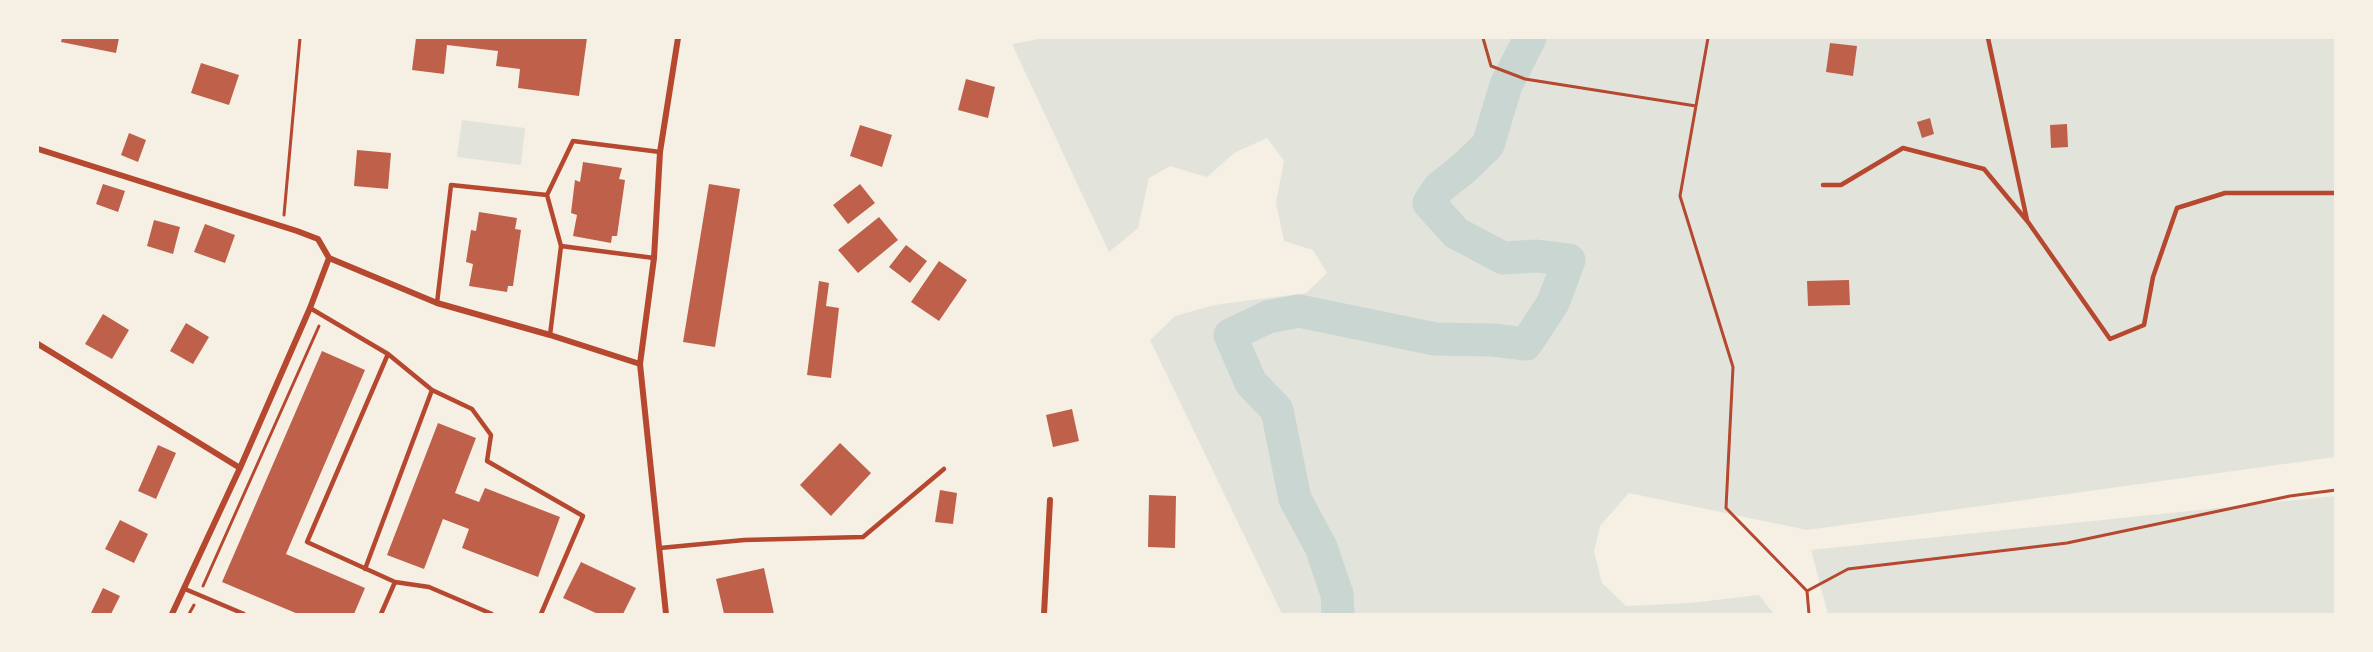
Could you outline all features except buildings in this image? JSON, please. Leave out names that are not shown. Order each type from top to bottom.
[{"type":"street","points":[[666,615],[640,364],[654,258],[660,152],[678,38]]},
{"type":"street","points":[[38,149],[318,239],[329,258],[438,303],[640,364]]},
{"type":"street","points":[[172,615],[240,468],[310,308],[329,258]]},
{"type":"street","points":[[38,344],[240,468]]},
{"type":"street","points":[[1044,615],[1050,500]]},
{"type":"lane","points":[[1988,38],[2028,222]]},
{"type":"lane","points":[[550,335],[561,246],[547,195],[573,141],[660,152]]},
{"type":"lane","points":[[1823,185],[1841,184],[1903,148],[1984,169],[2028,222],[2110,339],[2144,325],[2153,277],[2177,208],[2225,193],[2336,193]]},
{"type":"lane","points":[[438,303],[451,185],[547,195]]},
{"type":"lane","points":[[561,246],[654,258]]},
{"type":"lane","points":[[310,308],[388,354],[432,390],[472,410],[491,435],[487,461],[583,516],[541,615]]},
{"type":"lane","points":[[388,354],[307,542],[395,582],[429,587],[492,615]]},
{"type":"lane","points":[[365,569],[432,390]]},
{"type":"lane","points":[[660,548],[744,540],[863,537],[944,469]]},
{"type":"lane","points":[[381,615],[395,582]]},
{"type":"lane","points":[[185,589],[244,615]]},
{"type":"path","points":[[283,226],[295,73],[300,38]]},
{"type":"path","points":[[1483,38],[1491,66],[1525,79],[1696,106]]},
{"type":"path","points":[[1708,38],[1680,196],[1733,367],[1726,508],[1807,591],[1809,615]]},
{"type":"path","points":[[189,615],[323,316]]},
{"type":"path","points":[[1807,591],[1848,569],[2067,543],[2290,496],[2336,490]]},
{"type":"shaded area","points":[[1043,38],[2335,38],[2335,457],[1807,530],[1629,493],[1600,526],[1594,551],[1602,583],[1626,606],[1690,603],[1759,595],[1774,614],[1282,614],[1150,340],[1175,316],[1214,305],[1306,293],[1327,273],[1313,250],[1284,241],[1276,203],[1284,161],[1267,138],[1234,153],[1207,177],[1170,166],[1149,178],[1138,228],[1109,252],[1012,44]]},
{"type":"shaded area","points":[[462,120],[525,128],[521,165],[457,157]]},
{"type":"shaded area","points":[[2335,496],[2335,614],[1828,614],[1811,550]]},
{"type":"waterway","points":[[1338,614],[1337,594],[1321,547],[1295,499],[1277,410],[1251,383],[1230,335],[1268,317],[1299,311],[1435,339],[1493,340],[1526,344],[1553,303],[1569,260],[1537,256],[1503,258],[1456,233],[1429,203],[1439,188],[1488,145],[1506,85],[1530,38]]}]
